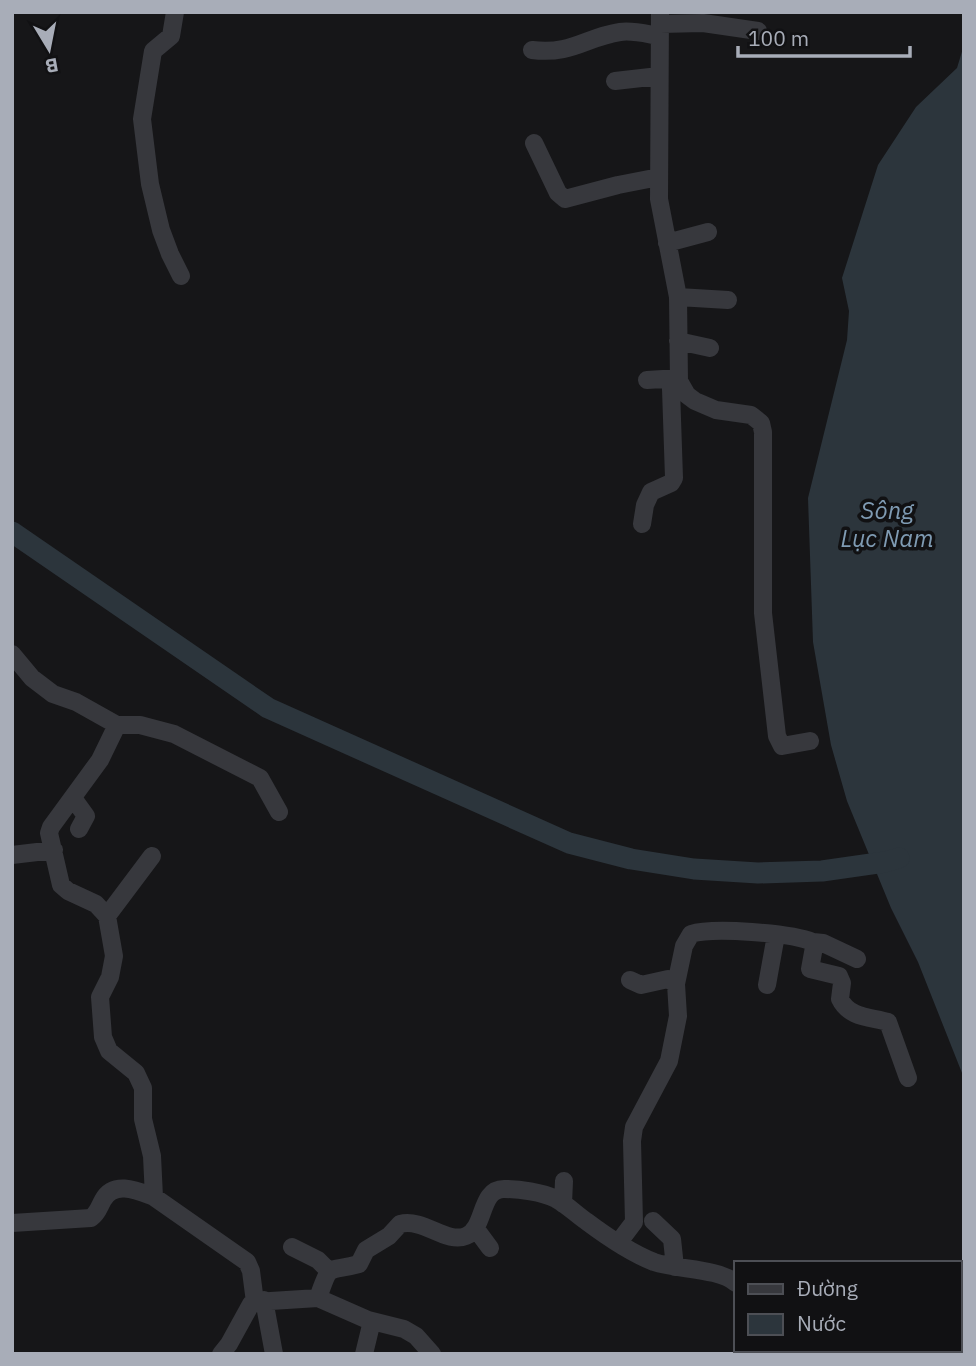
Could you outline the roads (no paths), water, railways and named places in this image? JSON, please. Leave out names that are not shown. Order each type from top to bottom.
[{"type":"street","points":[[175,12],[170,36],[153,51],[143,107],[142,135],[161,230],[181,276]]},
{"type":"street","points":[[532,50],[566,50],[622,32],[660,24],[703,23],[758,32]]},
{"type":"street","points":[[660,24],[660,211],[678,298],[679,379],[687,395],[704,406],[751,415],[761,423],[764,432],[765,513],[763,613],[776,736],[782,746],[810,741]]},
{"type":"street","points":[[615,80],[659,76]]},
{"type":"street","points":[[534,143],[558,193],[565,199],[618,184],[659,177]]},
{"type":"street","points":[[667,243],[708,232]]},
{"type":"street","points":[[678,298],[728,300]]},
{"type":"street","points":[[678,341],[710,348]]},
{"type":"street","points":[[647,380],[679,379]]},
{"type":"street","points":[[642,524],[645,505],[651,492],[671,483],[674,478],[671,389],[679,379]]},
{"type":"street","points":[[12,654],[32,678],[53,694],[76,702],[117,726],[140,725],[174,734],[229,765],[260,778],[279,812]]},
{"type":"street","points":[[117,726],[100,760],[49,833],[61,885],[96,904],[107,916],[114,956],[110,977],[100,997],[103,1037],[109,1051],[136,1073],[143,1088],[143,1119],[151,1149],[154,1197]]},
{"type":"street","points":[[73,798],[86,816],[79,829]]},
{"type":"street","points":[[12,855],[54,850]]},
{"type":"street","points":[[107,916],[152,856]]},
{"type":"street","points":[[619,1242],[634,1222],[633,1134],[638,1117],[668,1060],[678,1016],[676,984],[684,946],[691,934],[720,930],[776,935],[823,943],[857,959]]},
{"type":"street","points":[[766,985],[776,935]]},
{"type":"street","points":[[813,942],[810,969],[839,976],[842,983],[840,999],[848,1009],[859,1016],[888,1022],[908,1078]]},
{"type":"street","points":[[630,980],[640,985],[668,979],[676,984]]},
{"type":"street","points":[[564,1181],[564,1204]]},
{"type":"street","points":[[12,1223],[91,1218],[106,1195],[117,1189],[134,1190],[154,1197],[247,1262],[274,1354]]},
{"type":"street","points":[[318,1298],[329,1271],[359,1264],[366,1251],[389,1236],[400,1224],[418,1223],[456,1237],[468,1235],[475,1229],[486,1200],[502,1189],[545,1195],[564,1204],[652,1261],[723,1276],[734,1282]]},
{"type":"street","points":[[653,1221],[673,1239],[676,1267]]},
{"type":"street","points":[[475,1229],[490,1248]]},
{"type":"street","points":[[292,1247],[318,1260],[329,1271]]},
{"type":"street","points":[[227,1351],[244,1315],[260,1301],[318,1298],[372,1321],[404,1329],[416,1336],[432,1354]]},
{"type":"street","points":[[364,1354],[372,1321]]},
{"type":"water","name":"Sông Lục Nam","points":[[964,45],[964,1078],[918,962],[891,908],[847,801],[831,745],[813,642],[808,498],[847,340],[849,311],[842,278],[878,165],[916,107],[957,68]]},
{"type":"waterway","points":[[12,532],[268,708],[569,843],[631,859],[694,869],[758,873],[822,871],[899,858]]}]
